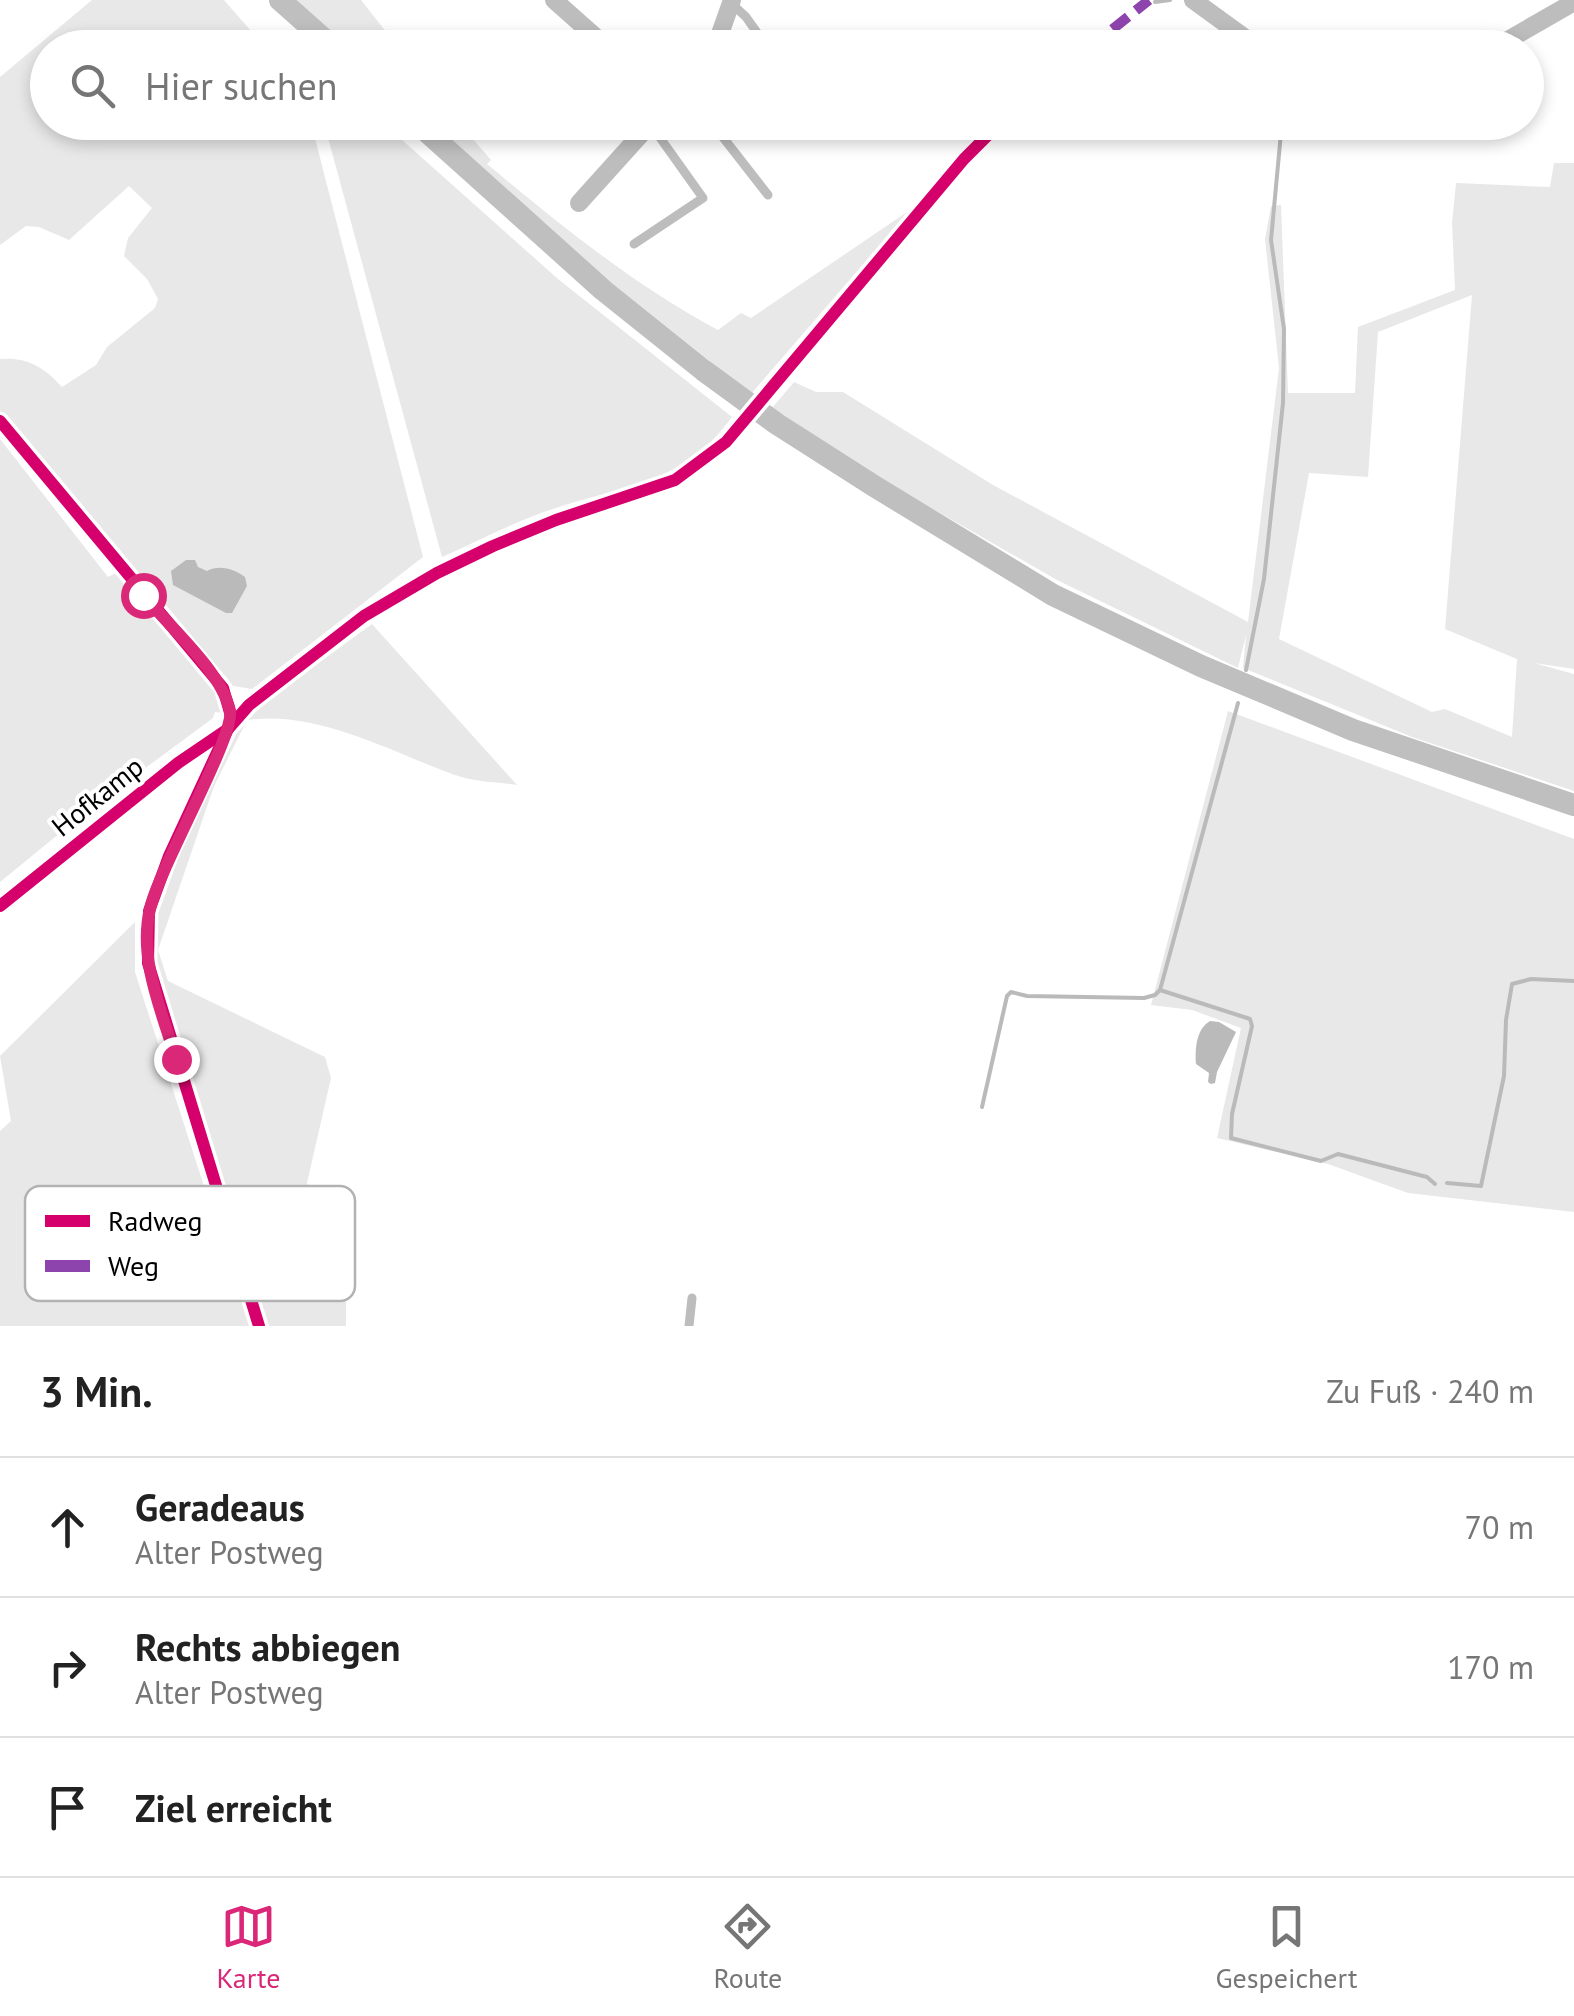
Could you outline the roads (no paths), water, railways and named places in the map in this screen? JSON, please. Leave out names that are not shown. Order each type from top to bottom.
[{"type":"main road","points":[[280,0],[314,30]]},
{"type":"main road","points":[[436,140],[602,290],[703,370],[777,424],[1053,594],[1201,666],[1353,730],[1574,804]]},
{"type":"street","points":[[554,0],[586,28]]},
{"type":"street","points":[[1193,0],[1234,30]]},
{"type":"street","points":[[721,30],[731,2]]},
{"type":"street","points":[[1525,30],[1574,2]]},
{"type":"street","points":[[579,204],[637,140]]},
{"type":"street","points":[[0,421],[222,688],[231,716],[149,911],[148,963],[216,1186]]},
{"type":"street","name":"Hofkamp","points":[[0,906],[178,763],[228,729]]},
{"type":"street","points":[[251,1301],[259,1326]]},
{"type":"lane","points":[[731,2],[754,30]]},
{"type":"lane","points":[[634,244],[702,198],[663,140]]},
{"type":"lane","points":[[725,140],[768,195]]},
{"type":"lane","points":[[688,1326],[692,1298]]},
{"type":"waterway","points":[[1155,2],[1170,0]]},
{"type":"waterway","points":[[1246,670],[1264,579],[1283,403],[1284,329],[1271,240],[1280,140]]},
{"type":"waterway","points":[[1238,703],[1160,990],[1250,1019],[1252,1026],[1232,1114],[1231,1138],[1321,1161],[1338,1154],[1427,1177],[1435,1184]]},
{"type":"waterway","points":[[1447,1183],[1481,1186],[1504,1076],[1512,984],[1531,979],[1574,981]]},
{"type":"waterway","points":[[982,1107],[1011,992],[1027,996],[1144,998],[1159,991]]}]
